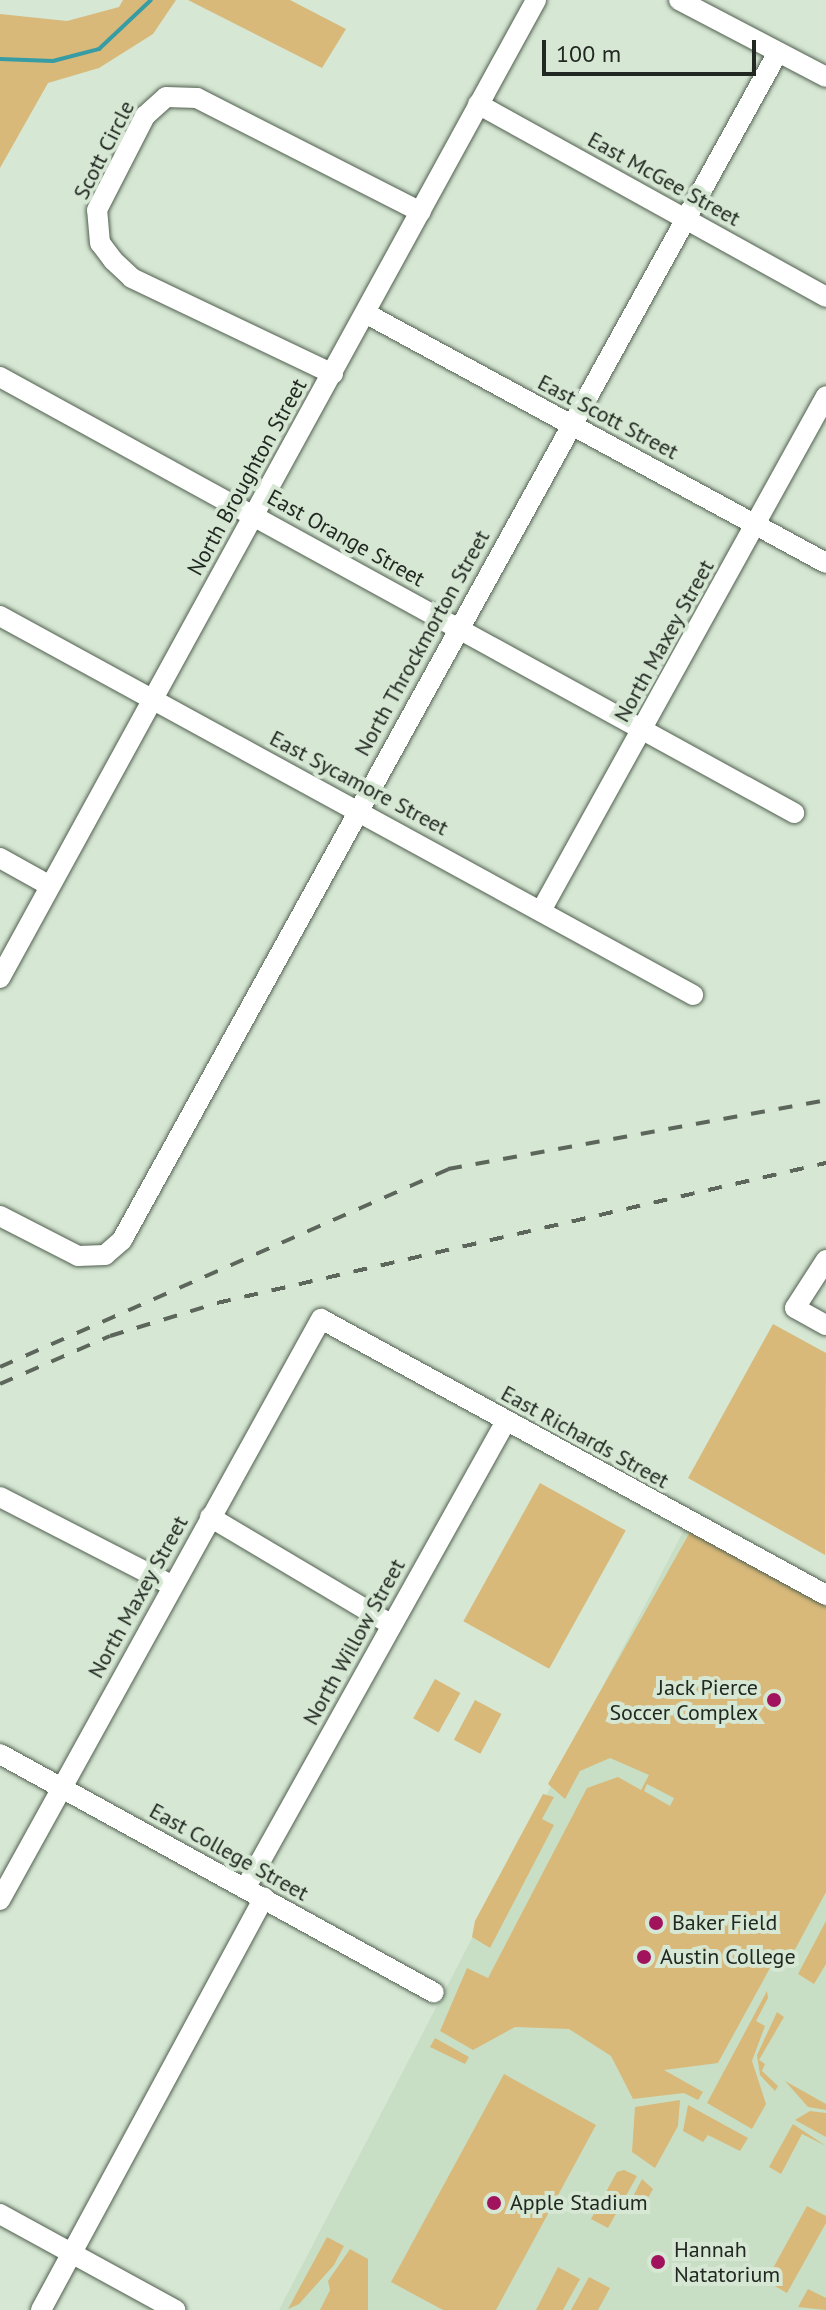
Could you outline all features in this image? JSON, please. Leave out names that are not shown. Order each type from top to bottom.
[{"type":"street","name":"North Broughton Street","points":[[0,978],[252,514],[367,314],[536,0]]},
{"type":"street","points":[[679,0],[826,77]]},
{"type":"street","name":"North Throckmorton Street","points":[[0,1216],[78,1256],[105,1255],[122,1240],[357,809],[778,52]]},
{"type":"street","name":"Scott Circle","points":[[333,374],[132,278],[100,243],[97,210],[145,116],[166,97],[197,98],[421,212]]},
{"type":"street","name":"East McGee Street","points":[[478,104],[826,297]]},
{"type":"street","name":"East Scott Street","points":[[367,314],[826,563]]},
{"type":"street","name":"East Orange Street","points":[[0,377],[794,813]]},
{"type":"street","name":"North Maxey Street","points":[[542,909],[826,396]]},
{"type":"street","name":"East Sycamore Street","points":[[0,616],[542,909],[693,995]]},
{"type":"street","points":[[0,858],[50,886]]},
{"type":"street","points":[[826,1260],[795,1308],[826,1325]]},
{"type":"street","name":"North Maxey Street","points":[[0,1900],[171,1585],[321,1319]]},
{"type":"street","name":"East Richards Street","points":[[321,1319],[826,1595]]},
{"type":"street","name":"North Willow Street","points":[[41,2310],[390,1624],[506,1421]]},
{"type":"street","points":[[0,1497],[171,1585]]},
{"type":"street","points":[[210,1517],[390,1624]]},
{"type":"street","name":"East College Street","points":[[0,1754],[434,1993]]},
{"type":"street","points":[[0,2214],[175,2310]]},
{"type":"shaded area","points":[[123,0],[176,0],[153,34],[99,68],[48,83],[0,168],[0,14],[67,21],[119,7]]},
{"type":"shaded area","points":[[188,0],[290,0],[346,29],[322,68]]},
{"type":"shaded area","points":[[773,1324],[826,1353],[825,1555],[688,1478]]},
{"type":"shaded area","points":[[540,1483],[626,1531],[549,1669],[463,1621]]},
{"type":"shaded area","name":"Austin College","points":[[686,1526],[826,1603],[826,2310],[279,2310]]},
{"type":"shaded area","points":[[690,1532],[826,1604],[826,1892],[784,1970],[770,1968],[718,2063],[664,2070],[703,2092],[698,2100],[684,2093],[633,2099],[611,2056],[569,2029],[515,2027],[473,2050],[440,2031],[467,1968],[488,1978],[587,1788],[618,1777],[641,1790],[649,1775],[610,1758],[580,1771],[565,1799],[548,1784]],"holes":[[[647,1784],[674,1798],[670,1806],[644,1791]]]},
{"type":"shaded area","points":[[435,1679],[460,1693],[439,1732],[413,1718]]},
{"type":"shaded area","points":[[475,1700],[501,1714],[480,1754],[454,1740]]},
{"type":"shaded area","points":[[543,1794],[554,1797],[542,1819],[554,1825],[490,1948],[472,1937],[475,1921]]},
{"type":"shaded area","points":[[826,1921],[826,1964],[814,1984],[798,1974]]},
{"type":"shaded area","points":[[767,1991],[768,1998],[756,2021],[765,2026],[752,2061],[766,2104],[752,2129],[707,2103]]},
{"type":"shaded area","points":[[777,2012],[784,2017],[759,2060],[765,2064],[762,2071],[778,2086],[775,2091],[760,2075],[757,2055]]},
{"type":"shaded area","points":[[435,2038],[469,2057],[465,2064],[430,2047]]},
{"type":"shaded area","name":"Apple Stadium","points":[[504,2074],[596,2125],[496,2310],[443,2310],[391,2282]]},
{"type":"shaded area","points":[[785,2081],[826,2104],[826,2110],[808,2107]]},
{"type":"shaded area","points":[[680,2100],[678,2126],[655,2168],[632,2152],[635,2107]]},
{"type":"shaded area","points":[[688,2105],[748,2138],[740,2151],[708,2135],[703,2142],[683,2131]]},
{"type":"shaded area","points":[[810,2111],[826,2113],[826,2137],[795,2120]]},
{"type":"shaded area","points":[[793,2124],[826,2146],[802,2134],[781,2174],[769,2167]]},
{"type":"shaded area","points":[[624,2170],[637,2176],[608,2228],[591,2219],[617,2172]]},
{"type":"shaded area","points":[[642,2179],[653,2189],[639,2214],[627,2208]]},
{"type":"shaded area","points":[[807,2206],[826,2216],[826,2223],[787,2293],[766,2281]]},
{"type":"shaded area","points":[[327,2237],[344,2246],[334,2265],[299,2304],[288,2309]]},
{"type":"shaded area","points":[[350,2249],[368,2259],[368,2310],[320,2310],[330,2290],[328,2281]]},
{"type":"shaded area","points":[[558,2267],[580,2279],[563,2310],[536,2310]]},
{"type":"shaded area","points":[[589,2277],[610,2288],[598,2310],[571,2310]]},
{"type":"shaded area","points":[[808,2289],[826,2298],[826,2310],[798,2307]]},
{"type":"waterway","points":[[0,59],[53,61],[99,49],[151,0]]},
{"type":"railway","points":[[0,1367],[448,1169],[826,1100]]},
{"type":"railway","points":[[0,1384],[110,1336],[217,1303],[826,1163]]},
{"type":"place","name":"Jack Pierce Soccer Complex","points":[[774,1700]]},
{"type":"place","name":"Baker Field","points":[[656,1923]]},
{"type":"place","name":"Austin College","points":[[644,1957]]},
{"type":"place","name":"Apple Stadium","points":[[494,2203]]},
{"type":"place","name":"Hannah Natatorium","points":[[658,2262]]}]
